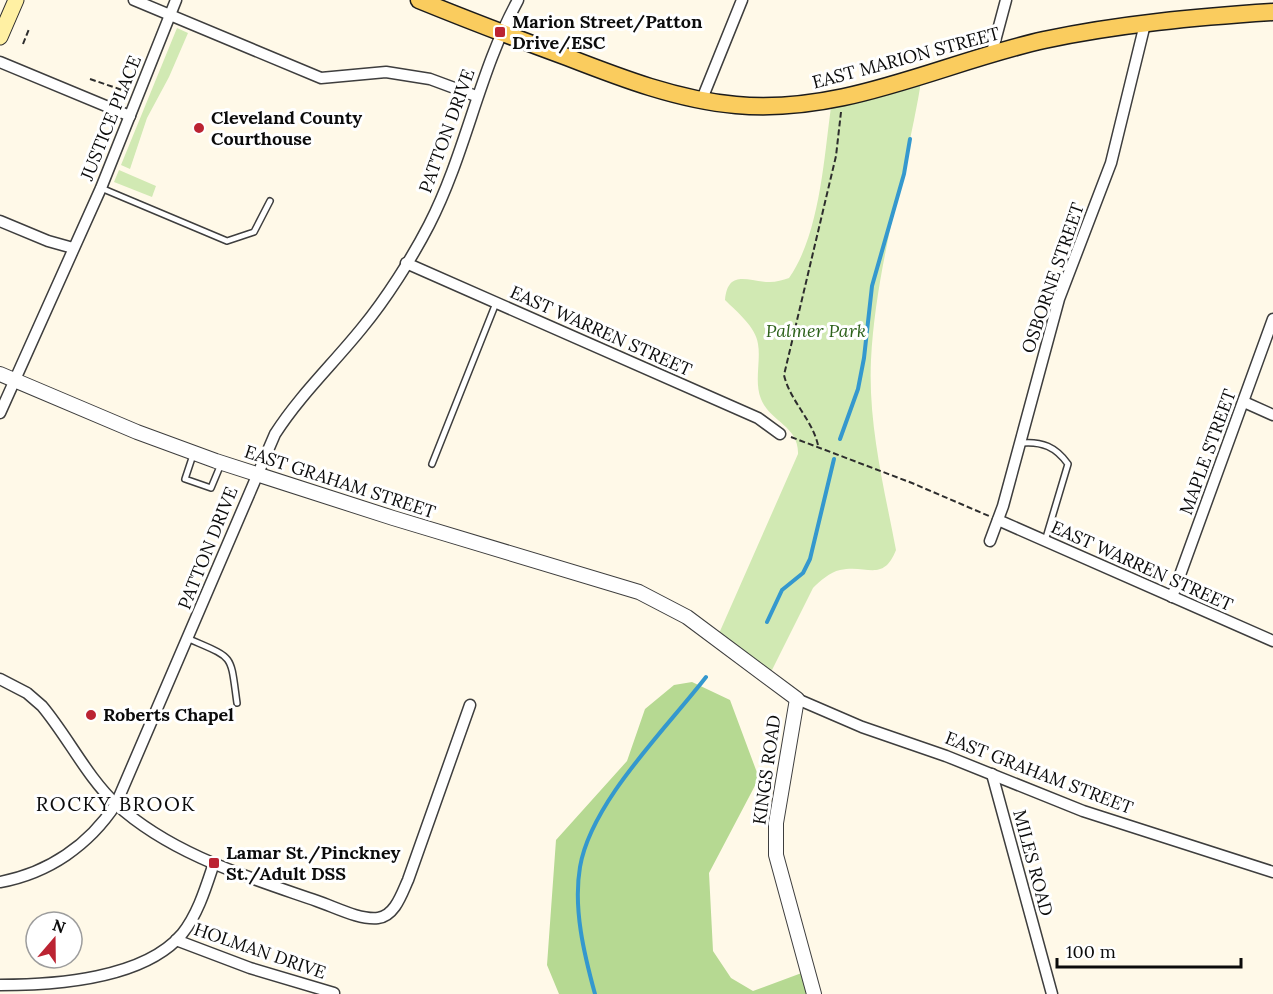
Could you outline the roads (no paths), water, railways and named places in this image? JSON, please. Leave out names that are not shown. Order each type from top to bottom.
[{"type":"main road","points":[[0,37],[16,0]]},
{"type":"main road","name":"EAST MARION STREET","points":[[419,0],[611,73],[702,99],[735,105],[768,106],[808,104],[843,98],[1043,40],[1145,24],[1273,12]]},
{"type":"street","points":[[134,0],[321,78],[386,72],[430,79],[476,96]]},
{"type":"street","name":"JUSTICE PLACE","points":[[0,413],[101,188],[176,0]]},
{"type":"street","name":"PATTON DRIVE","points":[[0,882],[40,870],[63,859],[97,829],[116,804],[189,639],[256,474],[275,434],[290,410],[364,326],[428,226],[443,195],[500,32],[518,0]]},
{"type":"street","points":[[702,99],[742,0]]},
{"type":"street","points":[[991,56],[1006,0]]},
{"type":"street","name":"OSBORNE STREET","points":[[990,541],[1021,442],[1059,299],[1111,163],[1145,24]]},
{"type":"street","points":[[0,63],[130,116]]},
{"type":"street","points":[[0,220],[48,241],[73,248]]},
{"type":"street","name":"EAST WARREN STREET","points":[[406,262],[758,418],[780,434]]},
{"type":"street","name":"MAPLE STREET","points":[[1172,597],[1273,319]]},
{"type":"street","name":"EAST GRAHAM STREET","points":[[0,374],[222,463],[393,518],[600,579],[674,609]]},
{"type":"street","points":[[1244,402],[1273,416]]},
{"type":"street","name":"EAST WARREN STREET","points":[[998,520],[1273,641]]},
{"type":"street","name":"KINGS ROAD","points":[[674,609],[797,699],[776,823],[776,855],[814,994]]},
{"type":"street","points":[[0,680],[27,693],[42,706],[116,804],[169,841],[214,863],[355,914],[377,918],[386,916],[397,903],[408,880],[470,705]]},
{"type":"street","name":"EAST GRAHAM STREET","points":[[797,699],[861,727],[1122,824],[1273,872]]},
{"type":"street","name":"MILES ROAD","points":[[992,774],[1052,994]]},
{"type":"street","points":[[0,985],[51,984],[107,974],[156,954],[176,940],[191,921],[214,863]]},
{"type":"street","name":"HOLMAN DRIVE","points":[[176,940],[250,968],[334,993]]},
{"type":"lane","points":[[101,188],[227,241],[254,232],[270,201]]},
{"type":"lane","points":[[432,464],[496,303]]},
{"type":"lane","points":[[1021,442],[1036,441],[1059,452],[1068,464],[1046,541]]},
{"type":"lane","points":[[194,453],[185,479],[211,488],[222,463]]},
{"type":"lane","points":[[189,639],[227,657],[232,664],[237,703]]},
{"type":"waterway","points":[[840,439],[858,389],[872,286],[904,174],[910,139]]},
{"type":"waterway","points":[[767,622],[782,590],[803,573],[810,559],[834,459]]},
{"type":"waterway","points":[[595,994],[584,947],[578,899],[580,867],[587,842],[599,817],[632,767],[706,677]]},
{"type":"place","name":"Marion Street/Patton Drive/ESC","points":[[500,32]]},
{"type":"place","name":"Cleveland County Courthouse","points":[[199,128]]},
{"type":"place","name":"Roberts Chapel","points":[[91,715]]},
{"type":"place","name":"Lamar St./Pinckney St./Adult DSS","points":[[214,863]]},
{"type":"district","name":"ROCKY BROOK","points":[[116,804]]},
{"type":"park label","name":"Palmer Park","points":[[816,331]]}]
